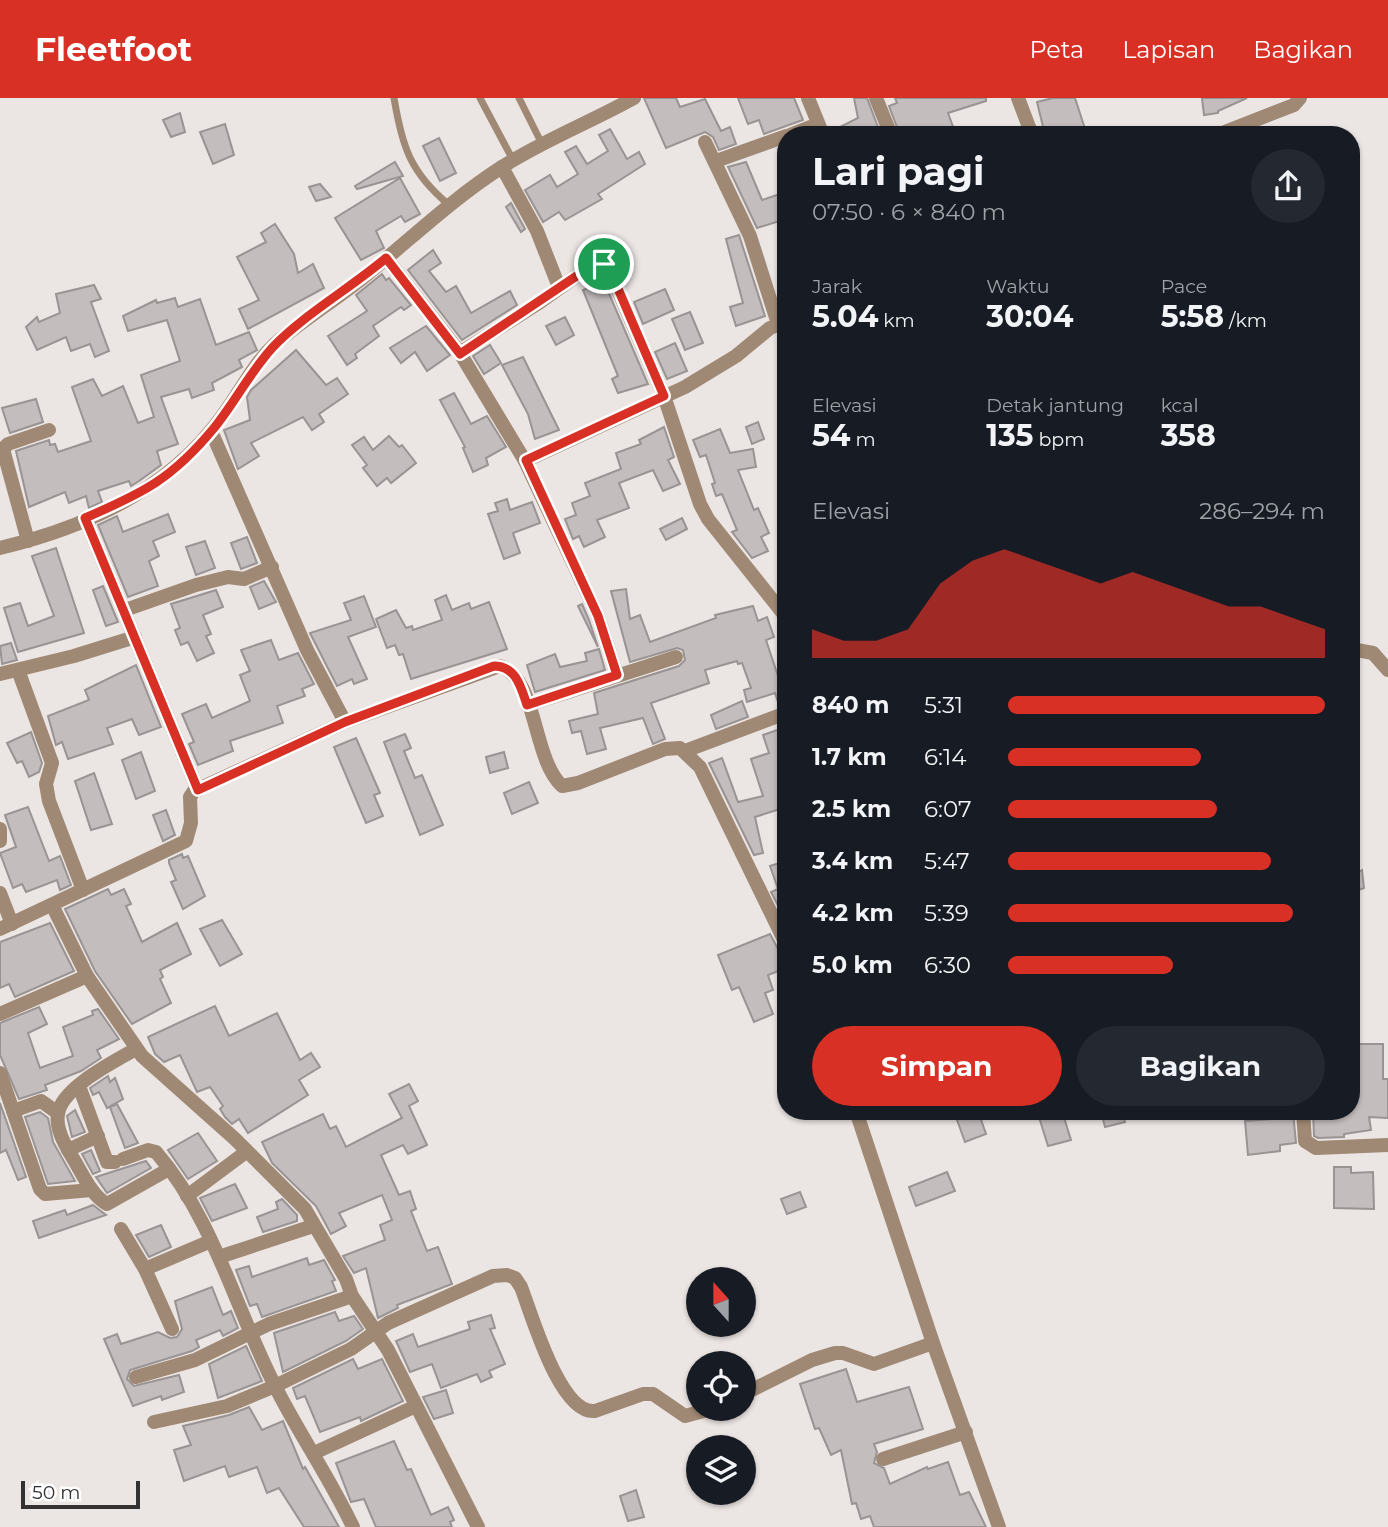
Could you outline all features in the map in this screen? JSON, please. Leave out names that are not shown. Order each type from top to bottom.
[{"type":"street","points":[[0,548],[28,541],[85,518],[153,486],[173,472],[211,430],[257,364],[276,344],[386,258],[448,204],[507,164],[634,98]]},
{"type":"street","points":[[808,98],[820,126]]},
{"type":"street","points":[[877,98],[888,126]]},
{"type":"street","points":[[1018,98],[1029,126]]},
{"type":"street","points":[[1240,126],[1294,105],[1300,98]]},
{"type":"street","points":[[716,161],[777,139]]},
{"type":"street","points":[[705,142],[750,236],[777,309]]},
{"type":"street","points":[[507,164],[559,288]]},
{"type":"street","points":[[386,258],[460,354],[526,460],[598,616],[617,675]]},
{"type":"street","points":[[460,354],[590,267],[608,267],[664,396],[708,519],[777,606]]},
{"type":"street","points":[[526,460],[718,368],[777,327]]},
{"type":"street","points":[[28,541],[3,449],[49,430]]},
{"type":"street","points":[[211,430],[307,650],[345,722]]},
{"type":"street","points":[[85,518],[198,790]]},
{"type":"street","points":[[125,610],[171,592],[219,578],[244,579],[272,567]]},
{"type":"street","points":[[0,674],[135,637]]},
{"type":"street","points":[[1360,651],[1373,653],[1388,670]]},
{"type":"street","points":[[527,705],[676,657]]},
{"type":"street","points":[[0,893],[6,927],[186,841],[191,823],[190,797],[198,790],[345,722],[494,666],[503,667],[514,675],[544,755],[562,786],[578,783],[665,750],[674,748],[685,751],[700,767],[777,925]]},
{"type":"street","points":[[18,670],[52,763],[46,784],[49,802],[83,890]]},
{"type":"street","points":[[685,751],[777,716]]},
{"type":"street","points":[[0,829],[0,841]]},
{"type":"street","points":[[52,905],[87,976],[136,1049],[173,1087],[305,1209],[346,1279],[352,1296],[377,1332],[478,1527]]},
{"type":"street","points":[[0,1014],[87,976]]},
{"type":"street","points":[[136,1049],[79,1086],[58,1113],[58,1125],[68,1150],[93,1190],[107,1204],[169,1169]]},
{"type":"street","points":[[0,1073],[37,1184],[45,1194],[93,1190]]},
{"type":"street","points":[[79,1086],[107,1162],[119,1161],[151,1150],[156,1152],[187,1196],[219,1257],[275,1386],[353,1527]]},
{"type":"street","points":[[13,1111],[41,1101],[58,1113]]},
{"type":"street","points":[[859,1120],[933,1343],[999,1527]]},
{"type":"street","points":[[1304,1120],[1306,1141],[1316,1148],[1388,1146]]},
{"type":"street","points":[[68,1150],[98,1136]]},
{"type":"street","points":[[187,1196],[246,1152]]},
{"type":"street","points":[[219,1257],[313,1226]]},
{"type":"street","points":[[121,1228],[145,1269],[172,1329]]},
{"type":"street","points":[[145,1269],[211,1241]]},
{"type":"street","points":[[154,1422],[227,1406],[351,1349],[388,1323],[493,1276],[507,1275],[515,1278],[521,1287],[549,1359],[574,1405],[588,1412],[596,1411],[643,1394],[653,1394],[686,1416]]},
{"type":"street","points":[[136,1377],[195,1360],[283,1319],[352,1296]]},
{"type":"street","points":[[756,1388],[812,1360],[835,1353],[844,1353],[874,1364],[933,1343]]},
{"type":"street","points":[[314,1453],[416,1406]]},
{"type":"street","points":[[883,1459],[966,1432]]},
{"type":"lane","points":[[394,98],[400,134],[410,162],[421,180],[448,204]]},
{"type":"lane","points":[[480,98],[507,164]]},
{"type":"lane","points":[[519,98],[542,145]]},
{"type":"building","points":[[644,98],[676,98],[680,107],[705,99],[721,131],[730,127],[736,144],[719,150],[713,137],[705,132],[666,148]]},
{"type":"building","points":[[738,98],[794,98],[803,120],[777,126],[777,129],[764,134],[759,120],[748,124]]},
{"type":"building","points":[[854,98],[867,98],[878,126],[842,126],[858,118]]},
{"type":"building","points":[[895,98],[986,98],[986,101],[948,113],[953,126],[897,126],[889,106],[897,103]]},
{"type":"building","points":[[1053,98],[1075,98],[1084,126],[1043,126],[1037,102]]},
{"type":"building","points":[[1202,98],[1247,98],[1218,113],[1204,115]]},
{"type":"building","points":[[180,113],[185,132],[171,137],[163,120]]},
{"type":"building","points":[[225,124],[234,155],[213,164],[200,132]]},
{"type":"building","points":[[610,129],[627,159],[639,152],[645,164],[598,194],[602,199],[565,220],[559,212],[543,222],[525,190],[550,175],[557,187],[578,174],[565,152],[576,146],[587,164],[608,151],[599,135]]},
{"type":"building","points":[[439,138],[456,173],[440,181],[423,146]]},
{"type":"building","points":[[395,162],[403,176],[357,189],[355,186]]},
{"type":"building","points":[[746,162],[762,200],[777,195],[777,222],[757,228],[728,167]]},
{"type":"building","points":[[400,178],[420,214],[405,222],[401,216],[376,231],[384,248],[361,260],[335,218]]},
{"type":"building","points":[[320,184],[331,197],[316,201],[309,187]]},
{"type":"building","points":[[511,203],[525,229],[521,232],[506,207]]},
{"type":"building","points":[[275,224],[294,254],[298,273],[313,264],[324,288],[248,329],[239,309],[259,300],[237,257],[266,242],[261,233]]},
{"type":"building","points":[[739,235],[765,316],[736,326],[730,307],[743,303],[726,239]]},
{"type":"building","points":[[614,240],[627,264],[619,268],[614,259],[606,257],[600,247]]},
{"type":"building","points":[[433,250],[441,263],[429,271],[446,292],[456,286],[471,313],[510,291],[517,305],[462,340],[408,270]]},
{"type":"building","points":[[382,274],[386,280],[389,278],[411,305],[404,310],[401,307],[373,326],[379,336],[355,354],[357,358],[347,365],[328,336],[367,311],[356,295]]},
{"type":"building","points":[[604,282],[648,384],[618,393],[612,379],[618,376],[583,290]]},
{"type":"building","points":[[94,285],[101,299],[91,302],[109,351],[95,357],[90,344],[71,351],[66,337],[37,350],[26,327],[37,317],[39,322],[60,313],[56,294]]},
{"type":"building","points":[[665,289],[674,310],[643,324],[634,302]]},
{"type":"building","points":[[175,298],[178,307],[200,299],[216,345],[249,332],[257,350],[239,360],[242,367],[212,383],[214,390],[192,398],[189,389],[161,397],[178,444],[157,451],[161,465],[139,481],[131,486],[129,481],[98,491],[102,502],[89,508],[86,496],[69,503],[65,492],[29,507],[16,451],[49,440],[50,445],[55,444],[58,452],[91,441],[72,387],[93,379],[102,396],[123,386],[138,423],[154,417],[141,375],[180,361],[167,320],[128,331],[123,316],[156,300],[157,303]]},
{"type":"building","points":[[690,312],[703,343],[685,350],[672,319]]},
{"type":"building","points":[[565,317],[574,335],[556,345],[546,326]]},
{"type":"building","points":[[426,326],[450,355],[427,371],[415,352],[401,363],[390,348]]},
{"type":"building","points":[[675,343],[687,371],[667,379],[655,352]]},
{"type":"building","points":[[490,345],[501,363],[484,374],[473,356]]},
{"type":"building","points":[[296,350],[326,385],[337,378],[348,394],[319,414],[324,422],[312,430],[303,417],[251,443],[259,456],[238,469],[224,430],[250,420],[247,397],[251,390]]},
{"type":"building","points":[[523,357],[559,430],[535,439],[528,414],[502,365]]},
{"type":"building","points":[[454,393],[471,424],[487,416],[506,447],[486,458],[488,465],[473,472],[463,448],[465,447],[440,400]]},
{"type":"building","points":[[36,399],[43,422],[10,433],[2,408]]},
{"type":"building","points":[[758,422],[764,439],[752,444],[746,427]]},
{"type":"building","points":[[664,427],[674,457],[668,460],[680,484],[663,491],[653,470],[619,483],[629,508],[597,520],[605,537],[584,547],[579,536],[573,539],[565,519],[576,515],[572,503],[590,496],[585,483],[621,469],[616,453],[641,444],[639,440]]},
{"type":"building","points":[[720,429],[730,453],[753,449],[756,467],[738,470],[754,510],[758,508],[769,533],[761,537],[768,551],[752,558],[732,532],[737,530],[722,494],[716,496],[712,484],[715,483],[706,455],[700,457],[693,440]]},
{"type":"building","points":[[389,436],[399,447],[402,445],[416,463],[391,483],[387,478],[377,486],[363,468],[367,465],[352,445],[364,437],[373,450]]},
{"type":"building","points":[[507,499],[510,510],[532,502],[540,523],[513,533],[520,553],[504,559],[488,514],[498,511],[495,503]]},
{"type":"building","points":[[168,514],[175,532],[153,541],[159,556],[149,561],[158,586],[128,597],[98,525],[117,516],[123,532]]},
{"type":"building","points":[[682,518],[687,529],[666,540],[660,529]]},
{"type":"building","points":[[247,537],[257,563],[241,569],[231,543]]},
{"type":"building","points":[[205,541],[215,568],[196,575],[186,547]]},
{"type":"building","points":[[56,548],[84,633],[18,652],[4,608],[20,603],[28,626],[54,616],[32,556]]},
{"type":"building","points":[[264,581],[276,602],[259,609],[250,587]]},
{"type":"building","points":[[103,586],[118,622],[106,626],[93,590]]},
{"type":"building","points":[[626,589],[630,619],[640,615],[650,642],[716,618],[715,615],[753,606],[758,621],[767,617],[774,637],[766,640],[777,673],[777,699],[775,693],[747,702],[744,690],[751,688],[742,663],[738,664],[737,661],[705,670],[709,683],[651,703],[665,739],[653,744],[643,718],[600,728],[606,749],[587,754],[581,731],[572,733],[569,721],[598,714],[594,693],[679,666],[685,660],[683,650],[677,648],[630,662],[611,591]]},
{"type":"building","points":[[216,590],[223,607],[203,615],[211,634],[206,636],[214,653],[197,661],[188,642],[181,645],[175,630],[180,628],[171,604]]},
{"type":"building","points":[[446,595],[452,610],[469,603],[471,609],[489,602],[507,649],[411,679],[403,654],[399,655],[395,645],[387,648],[376,619],[396,610],[406,628],[412,626],[413,630],[442,620],[435,600]]},
{"type":"building","points":[[364,596],[376,627],[348,637],[367,679],[354,684],[352,679],[337,686],[310,633],[351,620],[344,603]]},
{"type":"building","points":[[582,604],[589,620],[598,647],[578,606]]},
{"type":"building","points":[[271,640],[279,660],[298,653],[314,684],[302,689],[305,696],[277,706],[283,723],[230,741],[233,751],[198,765],[189,744],[194,742],[182,714],[206,704],[212,718],[250,701],[240,675],[250,671],[241,650]]},
{"type":"building","points":[[11,643],[17,660],[2,664],[0,646]]},
{"type":"building","points":[[599,649],[605,670],[535,692],[527,665],[555,654],[560,667],[587,661],[585,653]]},
{"type":"building","points":[[136,665],[161,727],[139,735],[132,719],[107,728],[113,744],[68,759],[62,742],[56,745],[48,716],[89,700],[85,690]]},
{"type":"building","points":[[742,701],[748,717],[716,729],[711,715]]},
{"type":"building","points":[[777,730],[777,810],[755,817],[763,853],[754,855],[709,763],[722,758],[738,802],[763,796],[751,759],[769,753],[763,735]]},
{"type":"building","points":[[31,732],[42,763],[39,772],[29,777],[22,761],[17,763],[7,743]]},
{"type":"building","points":[[405,734],[411,748],[404,751],[415,778],[422,775],[443,825],[420,835],[384,742]]},
{"type":"building","points":[[356,738],[380,793],[374,795],[383,816],[366,823],[334,747]]},
{"type":"building","points":[[141,752],[155,791],[136,799],[122,760]]},
{"type":"building","points":[[504,752],[508,768],[490,773],[486,757]]},
{"type":"building","points":[[94,773],[112,824],[91,830],[75,781]]},
{"type":"building","points":[[529,782],[538,803],[512,814],[504,793]]},
{"type":"building","points":[[28,807],[49,861],[60,856],[71,885],[60,890],[57,880],[26,892],[22,884],[13,888],[0,853],[16,847],[5,815]]},
{"type":"building","points":[[166,810],[175,835],[163,841],[153,815]]},
{"type":"building","points":[[182,854],[183,858],[188,856],[205,896],[183,909],[171,882],[176,880],[169,863],[169,860]]},
{"type":"building","points":[[777,864],[777,886],[770,866]]},
{"type":"building","points":[[1362,870],[1364,888],[1360,889]]},
{"type":"building","points":[[108,889],[111,895],[124,889],[131,904],[126,906],[142,942],[177,923],[191,954],[160,970],[163,977],[160,979],[171,1003],[132,1024],[95,971],[65,909]]},
{"type":"building","points":[[777,889],[777,904],[771,892]]},
{"type":"building","points":[[222,920],[242,954],[220,966],[200,929]]},
{"type":"building","points":[[50,923],[74,971],[15,997],[9,984],[0,988],[0,942]]},
{"type":"building","points":[[770,934],[777,947],[777,972],[768,975],[773,990],[765,993],[773,1014],[754,1022],[739,987],[732,990],[718,955]]},
{"type":"building","points":[[215,1006],[229,1036],[277,1013],[300,1060],[311,1053],[320,1067],[299,1080],[308,1095],[248,1133],[239,1119],[232,1124],[225,1117],[220,1109],[223,1106],[210,1087],[197,1092],[180,1055],[164,1062],[155,1054],[148,1037]]},
{"type":"building","points":[[39,1007],[47,1024],[28,1033],[40,1068],[73,1056],[63,1027],[93,1015],[92,1011],[98,1009],[119,1039],[97,1050],[101,1058],[81,1071],[45,1085],[47,1090],[19,1099],[0,1055],[0,1023]]},
{"type":"building","points":[[1360,1044],[1383,1044],[1383,1079],[1388,1079],[1388,1118],[1369,1117],[1371,1130],[1344,1134],[1344,1137],[1314,1136],[1313,1120],[1360,1120]]},
{"type":"building","points":[[108,1076],[110,1082],[115,1078],[123,1099],[107,1108],[99,1092],[93,1095],[90,1088]]},
{"type":"building","points":[[409,1084],[418,1101],[409,1106],[427,1145],[408,1154],[403,1145],[381,1155],[399,1195],[410,1191],[416,1209],[411,1211],[427,1251],[438,1247],[452,1284],[397,1305],[398,1308],[378,1318],[366,1268],[354,1273],[343,1256],[385,1240],[380,1225],[392,1220],[382,1195],[339,1213],[346,1226],[331,1234],[316,1206],[272,1163],[262,1142],[323,1114],[330,1129],[336,1126],[346,1147],[402,1118],[389,1094]]},
{"type":"building","points":[[0,1103],[26,1177],[18,1180],[6,1150],[0,1153]]},
{"type":"building","points":[[117,1104],[138,1143],[125,1148],[110,1107]]},
{"type":"building","points":[[75,1110],[85,1132],[72,1137],[67,1116]]},
{"type":"building","points":[[40,1112],[48,1118],[53,1142],[75,1181],[48,1184],[25,1117]]},
{"type":"building","points":[[957,1120],[981,1120],[986,1134],[965,1142]]},
{"type":"building","points":[[1040,1120],[1065,1120],[1071,1140],[1048,1146]]},
{"type":"building","points":[[1103,1120],[1124,1120],[1125,1122],[1105,1127]]},
{"type":"building","points":[[1294,1120],[1296,1143],[1280,1145],[1280,1151],[1248,1155],[1245,1121]]},
{"type":"building","points":[[198,1133],[217,1161],[188,1179],[168,1150]]},
{"type":"building","points":[[91,1150],[100,1171],[93,1174],[82,1154]]},
{"type":"building","points":[[146,1161],[151,1168],[107,1193],[96,1177]]},
{"type":"building","points":[[1334,1167],[1351,1167],[1351,1173],[1373,1172],[1374,1209],[1334,1208]]},
{"type":"building","points":[[947,1172],[955,1191],[916,1206],[909,1187]]},
{"type":"building","points":[[235,1184],[247,1208],[212,1221],[200,1198]]},
{"type":"building","points":[[800,1192],[806,1207],[787,1214],[781,1199]]},
{"type":"building","points":[[282,1199],[297,1215],[297,1221],[263,1232],[257,1217],[278,1209],[276,1202]]},
{"type":"building","points":[[93,1205],[106,1215],[39,1238],[33,1221],[65,1210],[67,1215]]},
{"type":"building","points":[[161,1225],[171,1247],[149,1257],[136,1235]]},
{"type":"building","points":[[307,1258],[309,1265],[324,1260],[335,1280],[332,1281],[336,1291],[262,1317],[257,1304],[250,1306],[236,1270],[249,1266],[252,1277]]},
{"type":"building","points":[[212,1287],[223,1315],[231,1311],[238,1328],[223,1336],[220,1330],[196,1340],[199,1347],[192,1351],[130,1370],[127,1379],[134,1386],[179,1375],[184,1392],[162,1400],[161,1396],[133,1406],[104,1339],[117,1334],[121,1344],[158,1332],[170,1338],[177,1337],[182,1329],[175,1301]]},
{"type":"building","points":[[335,1312],[339,1321],[354,1316],[363,1329],[346,1341],[283,1372],[274,1333]]},
{"type":"building","points":[[491,1315],[495,1328],[490,1329],[505,1364],[489,1371],[492,1377],[481,1382],[477,1374],[441,1388],[432,1364],[410,1372],[396,1341],[413,1334],[418,1347],[470,1329],[468,1322]]},
{"type":"building","points":[[246,1346],[262,1381],[218,1398],[209,1364]]},
{"type":"building","points":[[353,1359],[358,1369],[382,1359],[403,1401],[361,1421],[360,1417],[320,1432],[305,1396],[297,1399],[293,1388]]},
{"type":"building","points":[[846,1369],[857,1402],[909,1387],[923,1429],[874,1444],[877,1452],[874,1463],[884,1468],[890,1484],[927,1467],[928,1469],[948,1462],[960,1495],[969,1492],[986,1527],[874,1527],[870,1516],[861,1519],[856,1503],[852,1504],[841,1450],[831,1455],[819,1428],[815,1429],[800,1384]]},
{"type":"building","points":[[446,1390],[453,1413],[434,1419],[423,1397]]},
{"type":"building","points":[[249,1407],[262,1430],[283,1421],[303,1469],[305,1467],[339,1527],[304,1527],[279,1488],[267,1493],[257,1467],[229,1477],[225,1466],[184,1481],[174,1450],[191,1445],[183,1426],[229,1415]]},
{"type":"building","points":[[394,1441],[407,1470],[411,1469],[431,1515],[448,1507],[454,1520],[450,1522],[452,1527],[376,1527],[364,1499],[351,1502],[336,1463]]},
{"type":"building","points":[[636,1490],[644,1517],[628,1521],[620,1496]]},
{"type":"route","points":[[386,258],[460,354],[590,267],[604,264],[610,270],[664,396],[526,460],[598,616],[617,675],[527,705],[518,679],[503,667],[494,666],[345,722],[198,790],[85,518],[139,495],[173,472],[214,428],[257,364],[276,344],[386,258]]}]
